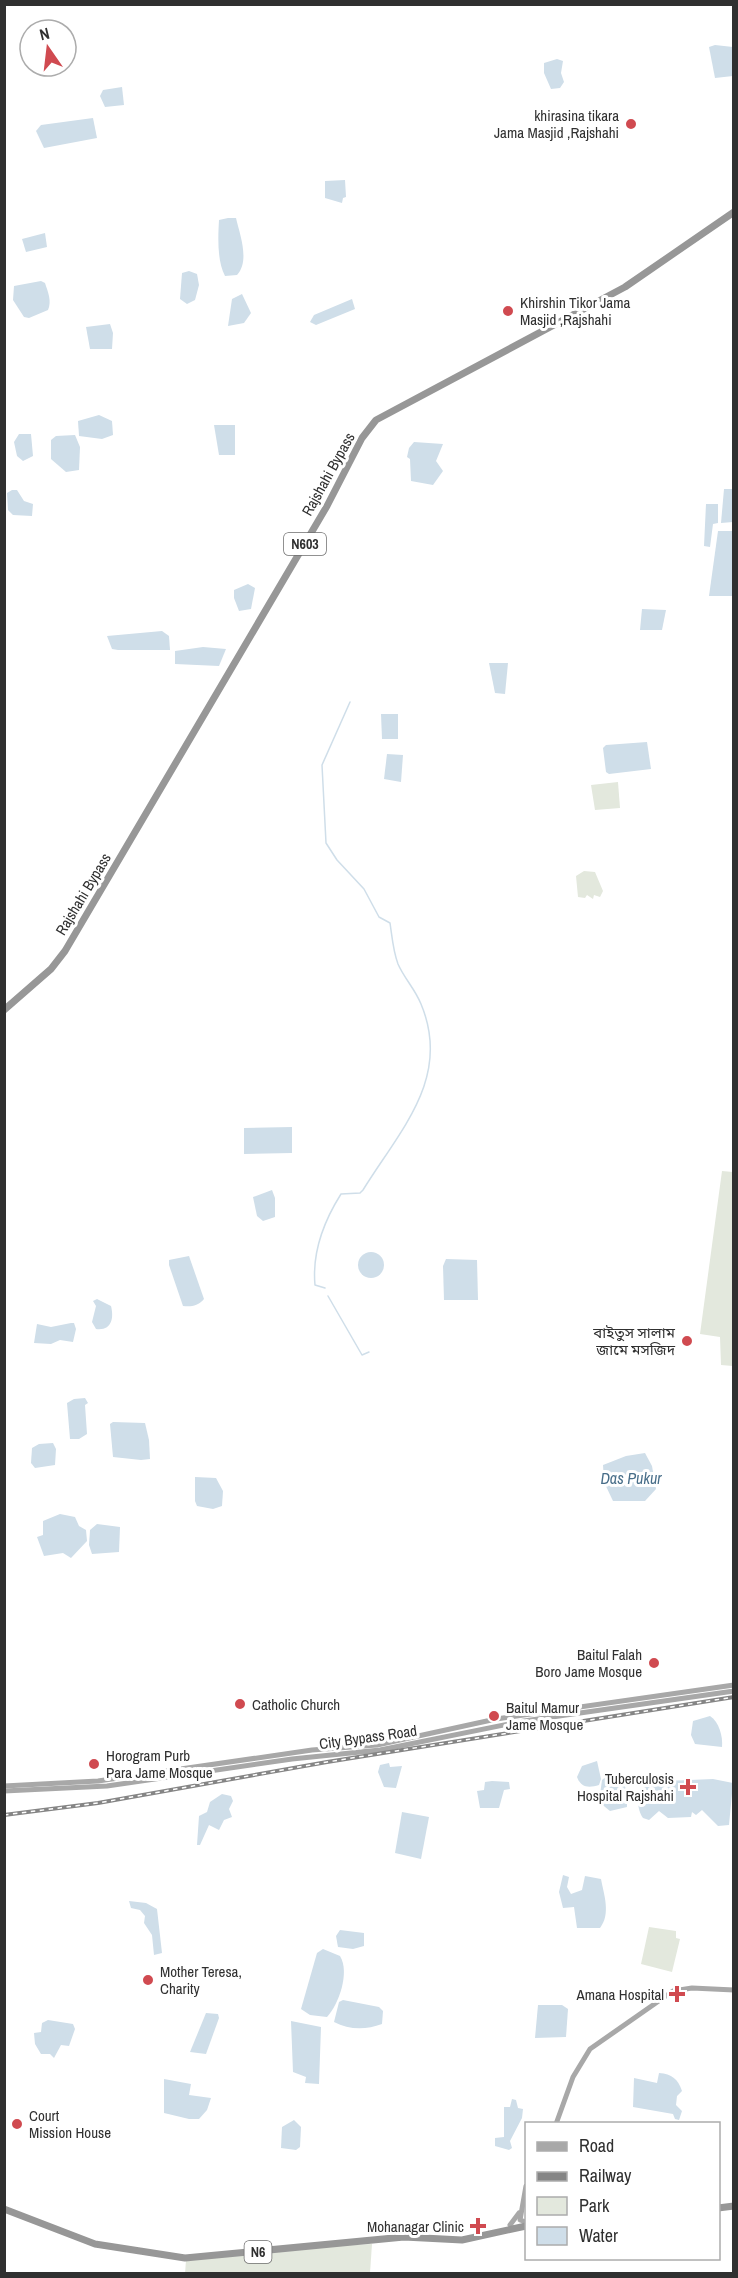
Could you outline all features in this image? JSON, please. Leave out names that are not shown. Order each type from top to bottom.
[{"type":"highway","name":"Rajshahi Bypass","points":[[4,1010],[51,969],[65,951],[327,506],[362,438],[376,420],[625,286],[734,212]]},
{"type":"highway","name":"N6","points":[[4,2207],[94,2244],[185,2258],[404,2237],[462,2240],[525,2224]]},
{"type":"highway","name":"N6","points":[[4,2207],[97,2240],[201,2254],[404,2234],[464,2235],[525,2224]]},
{"type":"main road","points":[[4,1786],[98,1781],[293,1753],[377,1744],[496,1719],[734,1685]]},
{"type":"main road","name":"City Bypass Road","points":[[4,1791],[107,1786],[292,1759],[380,1750],[524,1721],[734,1691]]},
{"type":"main road","points":[[557,2122],[573,2077],[590,2049],[673,1990],[734,1990]]},
{"type":"main road","points":[[525,2190],[520,2212],[520,2220],[525,2223]]},
{"type":"main road","points":[[510,2225],[520,2212]]},
{"type":"green space","points":[[618,782],[620,808],[595,810],[591,785]]},
{"type":"green space","points":[[584,871],[595,872],[603,891],[600,897],[594,895],[593,899],[587,895],[585,898],[578,897],[576,876]]},
{"type":"green space","points":[[722,1171],[733,1172],[733,1366],[721,1365],[720,1337],[700,1334]]},
{"type":"green space","points":[[649,1927],[676,1931],[676,1938],[680,1939],[672,1972],[641,1964]]},
{"type":"green space","points":[[372,2244],[370,2273],[185,2274],[186,2260],[325,2246]]},
{"type":"water","points":[[715,45],[733,47],[733,76],[715,78],[709,47]]},
{"type":"water","points":[[557,59],[563,61],[561,73],[564,82],[560,88],[551,89],[544,73],[544,63]]},
{"type":"water","points":[[122,87],[124,105],[105,107],[100,96],[103,90]]},
{"type":"water","points":[[93,118],[97,138],[44,148],[36,131],[41,125]]},
{"type":"water","points":[[345,180],[346,197],[343,198],[342,203],[325,198],[325,181]]},
{"type":"water","points":[[236,218],[242,240],[243,263],[237,275],[225,276],[219,256],[219,220]]},
{"type":"water","points":[[45,233],[47,247],[26,252],[22,239]]},
{"type":"water","points":[[189,271],[197,274],[199,285],[195,300],[187,304],[180,299],[182,273]]},
{"type":"water","points":[[41,281],[45,283],[48,293],[50,303],[48,310],[29,318],[24,317],[13,300],[14,286]]},
{"type":"water","points":[[242,294],[251,313],[244,323],[228,326],[232,299]]},
{"type":"water","points":[[352,299],[355,309],[316,325],[310,322],[314,315]]},
{"type":"water","points":[[110,324],[113,333],[112,349],[90,349],[86,327]]},
{"type":"water","points":[[99,415],[112,421],[113,435],[102,439],[79,436],[78,421]]},
{"type":"water","points":[[214,425],[235,425],[235,455],[219,455]]},
{"type":"water","points":[[19,434],[31,434],[33,456],[23,461],[17,456],[14,442]]},
{"type":"water","points":[[75,435],[80,447],[79,470],[66,472],[51,459],[51,440],[56,436]]},
{"type":"water","points":[[414,442],[443,444],[436,461],[443,471],[433,485],[411,481],[410,459],[407,457],[409,448]]},
{"type":"water","points":[[724,489],[733,489],[733,522],[721,523]]},
{"type":"water","points":[[17,490],[24,501],[33,504],[32,516],[13,515],[8,510],[7,493]]},
{"type":"water","points":[[706,504],[718,504],[718,523],[713,524],[710,547],[704,546]]},
{"type":"water","points":[[718,531],[733,531],[733,596],[709,596]]},
{"type":"water","points":[[248,584],[255,588],[251,609],[239,611],[234,598],[234,590]]},
{"type":"water","points":[[642,609],[666,610],[662,630],[640,630]]},
{"type":"water","points":[[162,631],[169,636],[170,650],[112,649],[107,636]]},
{"type":"water","points":[[203,647],[226,649],[219,666],[175,664],[175,651]]},
{"type":"water","points":[[489,663],[508,663],[505,694],[495,693]]},
{"type":"water","points":[[381,714],[398,714],[398,739],[382,739]]},
{"type":"water","points":[[647,742],[651,769],[609,774],[606,772],[603,748],[606,745]]},
{"type":"water","points":[[387,754],[403,755],[401,782],[384,779]]},
{"type":"water","points":[[292,1127],[292,1153],[244,1154],[244,1128]]},
{"type":"water","points":[[272,1190],[275,1198],[275,1217],[263,1221],[257,1216],[253,1197]]},
{"type":"water","points":[[371,1252],[380,1256],[384,1265],[380,1274],[371,1278],[362,1274],[358,1265],[362,1256]]},
{"type":"water","points":[[189,1256],[204,1299],[197,1305],[183,1306],[169,1260]]},
{"type":"water","points":[[446,1259],[477,1260],[478,1300],[444,1300],[443,1266]]},
{"type":"water","points":[[97,1299],[111,1306],[112,1319],[106,1328],[96,1329],[92,1322],[96,1306],[93,1301]]},
{"type":"water","points":[[74,1323],[76,1329],[73,1342],[60,1340],[51,1344],[34,1343],[37,1324],[51,1327]]},
{"type":"water","points":[[85,1398],[88,1403],[85,1405],[87,1434],[79,1439],[70,1439],[67,1403],[74,1399]]},
{"type":"water","points":[[113,1422],[145,1423],[150,1459],[113,1457],[110,1424]]},
{"type":"water","points":[[53,1443],[56,1449],[55,1465],[35,1468],[31,1463],[32,1448],[39,1444]]},
{"type":"water","name":"Das Pukur","points":[[645,1453],[652,1466],[656,1489],[645,1501],[613,1501],[604,1482],[603,1465],[626,1456]]},
{"type":"water","points":[[195,1477],[216,1478],[223,1491],[222,1506],[213,1509],[197,1506]]},
{"type":"water","points":[[60,1514],[75,1517],[79,1526],[86,1530],[87,1541],[71,1558],[63,1553],[44,1556],[37,1537],[43,1535],[43,1521]]},
{"type":"water","points":[[97,1524],[120,1527],[119,1552],[92,1554],[89,1545],[90,1530]]},
{"type":"water","points":[[710,1716],[720,1730],[722,1747],[695,1744],[691,1735],[693,1721]]},
{"type":"water","points":[[597,1761],[601,1779],[599,1785],[589,1787],[583,1785],[577,1777],[582,1766]]},
{"type":"water","points":[[389,1763],[390,1767],[402,1766],[396,1788],[384,1787],[378,1772],[380,1765]]},
{"type":"water","points":[[611,1773],[617,1775],[627,1790],[627,1807],[610,1811],[599,1802],[602,1780]]},
{"type":"water","points":[[713,1779],[733,1783],[729,1825],[718,1826],[702,1810],[696,1815],[692,1812],[691,1817],[668,1818],[659,1811],[649,1820],[643,1818],[640,1813],[638,1803],[640,1793],[651,1782],[655,1784],[666,1781]]},
{"type":"water","points":[[485,1782],[509,1782],[510,1789],[504,1790],[499,1808],[480,1808],[477,1791],[484,1790]]},
{"type":"water","points":[[222,1794],[231,1796],[233,1801],[229,1809],[232,1817],[224,1820],[219,1830],[209,1825],[200,1845],[197,1845],[199,1816],[207,1812],[210,1802]]},
{"type":"water","points":[[402,1812],[429,1817],[421,1859],[395,1853]]},
{"type":"water","points":[[563,1875],[569,1877],[567,1887],[571,1894],[582,1890],[585,1876],[601,1879],[606,1911],[600,1928],[577,1928],[574,1907],[563,1908],[559,1892]]},
{"type":"water","points":[[129,1901],[146,1903],[157,1909],[162,1953],[154,1955],[152,1935],[144,1923],[145,1916],[140,1910],[131,1908]]},
{"type":"water","points":[[340,1930],[364,1933],[364,1946],[353,1949],[338,1947],[336,1936]]},
{"type":"water","points":[[323,1949],[340,1956],[344,1970],[342,1988],[336,2004],[327,2017],[310,2015],[301,2009],[317,1953]]},
{"type":"water","points":[[343,2000],[379,2007],[383,2011],[382,2024],[358,2028],[346,2027],[334,2022],[339,2002]]},
{"type":"water","points":[[538,2005],[562,2005],[568,2009],[566,2037],[535,2038]]},
{"type":"water","points":[[206,2013],[218,2014],[219,2018],[206,2054],[190,2052]]},
{"type":"water","points":[[48,2020],[73,2024],[75,2029],[69,2046],[61,2045],[54,2058],[50,2054],[41,2054],[35,2044],[34,2033],[41,2032],[42,2023]]},
{"type":"water","points":[[291,2021],[321,2027],[319,2084],[305,2083],[306,2077],[293,2072]]},
{"type":"water","points":[[659,2073],[671,2076],[682,2091],[677,2096],[676,2105],[682,2111],[679,2120],[675,2119],[673,2114],[633,2107],[634,2078],[657,2083]]},
{"type":"water","points":[[164,2079],[191,2084],[189,2095],[211,2098],[207,2110],[199,2119],[164,2113]]},
{"type":"water","points":[[512,2099],[516,2100],[518,2108],[523,2109],[522,2118],[510,2141],[512,2148],[509,2150],[495,2146],[495,2138],[504,2137],[504,2107],[510,2107]]},
{"type":"water","points":[[294,2120],[301,2127],[300,2147],[296,2150],[281,2148],[282,2127]]},
{"type":"waterway","points":[[325,1288],[315,1285],[315,1261],[320,1238],[329,1215],[341,1194],[360,1193],[363,1190],[406,1124],[418,1102],[426,1080],[430,1056],[429,1031],[421,1004],[398,964],[390,923],[379,917],[364,889],[337,860],[326,843],[322,765],[350,702]]},
{"type":"waterway","points":[[328,1296],[362,1355],[369,1352]]},
{"type":"railway","points":[[4,1815],[98,1803],[327,1762],[734,1697]]},
{"type":"place","name":"khirasina tikara Jama Masjid ,Rajshahi","points":[[631,124]]},
{"type":"place","name":"Khirshin Tikor Jama Masjid ,Rajshahi","points":[[508,311]]},
{"type":"place","name":"বাইতুস সালাম জামে মসজিদ","points":[[687,1341]]},
{"type":"place","name":"Baitul Falah Boro Jame Mosque","points":[[654,1663]]},
{"type":"place","name":"Catholic Church","points":[[240,1704]]},
{"type":"place","name":"Baitul Mamur Jame Mosque","points":[[494,1716]]},
{"type":"place","name":"Horogram Purb Para Jame Mosque","points":[[94,1764]]},
{"type":"place","name":"Tuberculosis Hospital Rajshahi","points":[[688,1787]]},
{"type":"place","name":"Mother Teresa, Charity","points":[[148,1980]]},
{"type":"place","name":"Amana Hospital","points":[[677,1994]]},
{"type":"place","name":"Court Mission House","points":[[17,2124]]},
{"type":"place","name":"Mohanagar Clinic","points":[[478,2226]]}]
